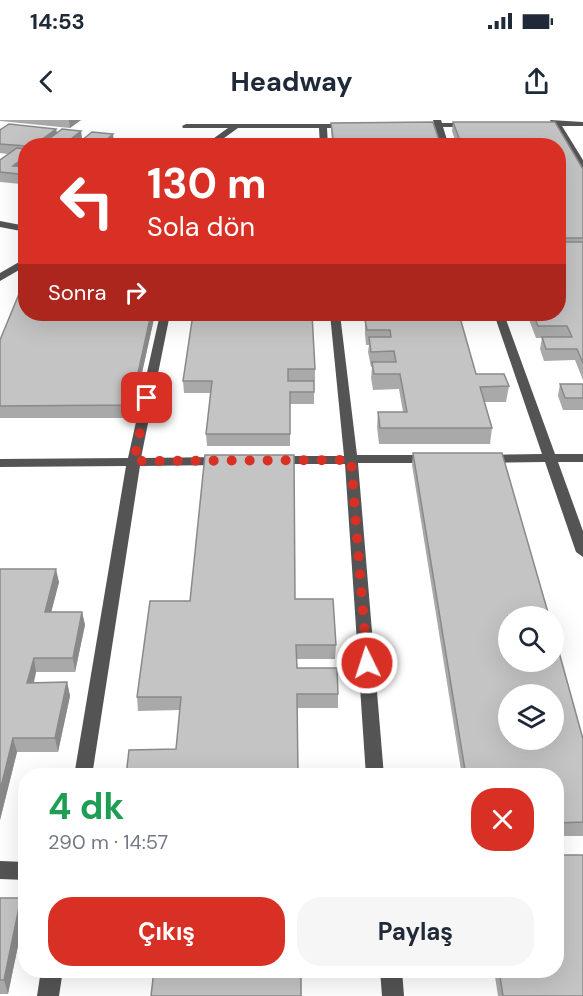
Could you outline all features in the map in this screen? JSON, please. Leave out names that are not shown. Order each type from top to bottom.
[{"type":"street","points":[[534,124],[556,122],[583,124]]},
{"type":"street","points":[[556,122],[566,138]]},
{"type":"street","points":[[407,125],[438,123],[486,125]]},
{"type":"street","points":[[438,123],[443,138]]},
{"type":"street","points":[[186,126],[365,125]]},
{"type":"street","points":[[323,126],[324,138]]},
{"type":"street","points":[[219,138],[235,127]]},
{"type":"street","points":[[566,139],[583,167]]},
{"type":"street","points":[[0,224],[18,227]]},
{"type":"street","points":[[0,278],[18,266]]},
{"type":"street","points":[[84,768],[134,461],[164,321]]},
{"type":"street","points":[[336,321],[351,460],[374,768]]},
{"type":"street","points":[[501,321],[583,552]]},
{"type":"street","points":[[474,459],[583,458]]},
{"type":"street","points":[[260,460],[452,459]]},
{"type":"street","points":[[0,463],[237,460]]},
{"type":"street","points":[[0,870],[18,871]]},
{"type":"street","points":[[48,996],[51,978]]},
{"type":"street","points":[[392,978],[393,996]]},
{"type":"building","points":[[433,122],[438,138],[333,138],[331,123]]},
{"type":"building","points":[[453,122],[555,122],[565,138],[459,138]]},
{"type":"building","points":[[9,124],[56,129],[44,138],[18,138],[18,145],[0,144],[0,130]]},
{"type":"building","points":[[62,129],[81,131],[72,138],[50,138]]},
{"type":"building","points":[[92,132],[113,134],[108,138],[85,138]]},
{"type":"building","points":[[566,140],[583,169],[583,238],[566,238]]},
{"type":"building","points":[[18,148],[18,162],[13,166],[18,166],[18,174],[0,172],[0,160]]},
{"type":"building","points":[[566,242],[583,242],[583,363],[577,349],[546,349],[542,337],[572,337],[567,326],[538,326],[536,321],[566,321]]},
{"type":"building","points":[[18,296],[18,321],[149,321],[131,405],[0,406],[0,340]]},
{"type":"building","points":[[192,321],[312,321],[315,369],[288,369],[288,381],[314,381],[314,392],[290,392],[290,434],[206,434],[212,381],[183,381]]},
{"type":"building","points":[[365,321],[461,321],[476,374],[504,374],[509,386],[480,387],[492,428],[380,428],[378,412],[407,412],[400,374],[374,374],[372,362],[396,362],[394,351],[371,352],[369,337],[391,337],[390,330],[367,330]]},
{"type":"building","points":[[560,384],[583,384],[583,398],[565,398]]},
{"type":"building","points":[[413,453],[502,453],[546,606],[498,606],[498,672],[564,670],[583,739],[583,822],[564,823],[564,768],[465,768]]},
{"type":"building","points":[[205,455],[294,455],[295,599],[333,599],[336,645],[296,645],[297,668],[337,668],[338,694],[297,694],[298,768],[127,768],[129,750],[176,749],[181,697],[137,697],[150,601],[190,601]]},
{"type":"building","points":[[0,569],[56,569],[45,612],[82,612],[73,658],[34,658],[27,683],[67,682],[55,738],[13,738],[0,791]]},
{"type":"building","points":[[564,855],[583,855],[583,996],[503,996],[500,978],[564,978]]},
{"type":"building","points":[[0,898],[18,898],[18,912],[4,980],[0,980]]},
{"type":"building","points":[[153,978],[301,978],[301,996],[151,996]]},
{"type":"route","points":[[147,398],[134,461],[351,460],[367,663]]}]
